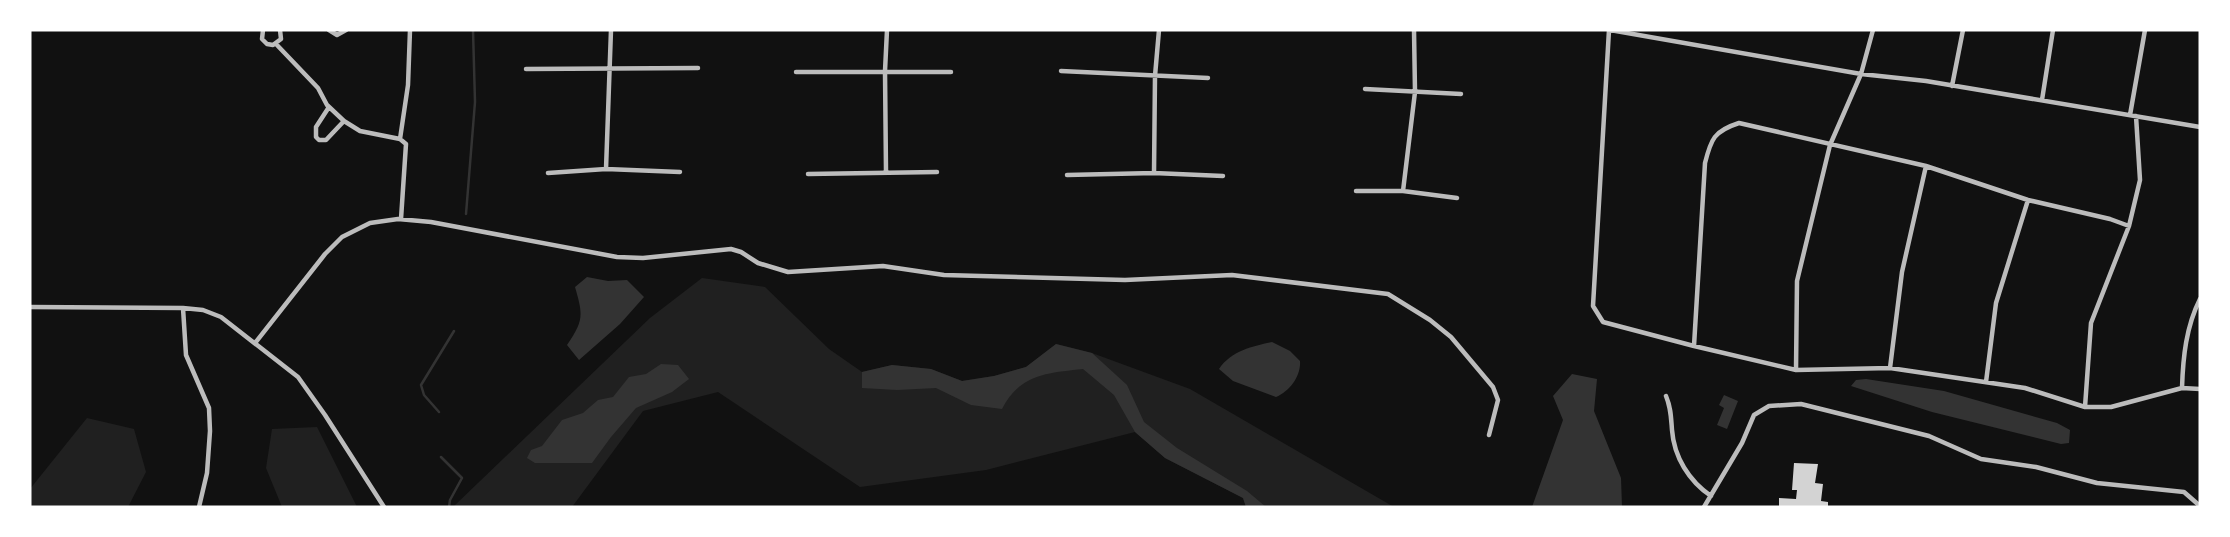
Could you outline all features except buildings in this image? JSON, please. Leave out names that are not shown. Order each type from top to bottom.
[{"type":"street","points":[[262,30],[264,42],[270,45],[281,39],[280,30]]},
{"type":"street","points":[[329,30],[337,35],[346,30]]},
{"type":"street","points":[[400,139],[408,85],[410,30]]},
{"type":"street","points":[[606,169],[611,30]]},
{"type":"street","points":[[886,172],[887,30]]},
{"type":"street","points":[[1154,173],[1155,76],[1159,30]]},
{"type":"street","points":[[1403,191],[1415,92],[1414,30]]},
{"type":"street","points":[[2200,127],[2042,100],[1861,74],[1610,30],[1593,306],[1603,321],[1796,370],[1890,368],[2025,388],[2085,407],[2111,407],[2182,388],[2200,389]]},
{"type":"street","points":[[1796,370],[1797,281],[1830,145],[1861,74],[1872,30]]},
{"type":"street","points":[[1952,86],[1963,30]]},
{"type":"street","points":[[2042,100],[2053,30]]},
{"type":"street","points":[[2085,407],[2091,323],[2129,226],[2140,180],[2133,116],[2145,30]]},
{"type":"street","points":[[276,44],[318,88],[329,107],[344,121],[360,131],[400,139],[405,144],[401,219]]},
{"type":"street","points":[[526,69],[698,68]]},
{"type":"street","points":[[1061,71],[1208,78]]},
{"type":"street","points":[[796,72],[951,72]]},
{"type":"street","points":[[1365,89],[1461,94]]},
{"type":"street","points":[[329,107],[316,127],[316,137],[319,140],[326,140],[344,121]]},
{"type":"street","points":[[1693,346],[1705,163],[1711,141],[1723,128],[1739,123],[1926,166],[2028,200],[2129,226]]},
{"type":"street","points":[[1890,368],[1902,272],[1926,166]]},
{"type":"street","points":[[548,173],[606,169],[680,172]]},
{"type":"street","points":[[808,174],[937,172]]},
{"type":"street","points":[[1067,175],[1154,173],[1223,176]]},
{"type":"street","points":[[1356,191],[1403,191],[1457,198]]},
{"type":"street","points":[[1986,382],[1996,303],[2028,200]]},
{"type":"street","points":[[255,343],[325,254],[342,237],[370,223],[401,219],[502,234],[555,247],[617,257],[643,258],[731,249],[741,251],[758,264],[788,272],[883,266],[944,275],[1125,280],[1232,275],[1388,294],[1430,320],[1451,337],[1493,387],[1498,400],[1489,435]]},
{"type":"street","points":[[2182,388],[2183,356],[2193,314],[2200,299]]},
{"type":"street","points":[[30,307],[183,308],[203,310],[221,317],[298,377],[384,507]]},
{"type":"street","points":[[183,308],[186,355],[209,408],[211,431],[207,473],[199,507]]},
{"type":"street","points":[[1666,396],[1671,408],[1672,433],[1679,458],[1696,486],[1711,496]]},
{"type":"street","points":[[1704,507],[1742,443],[1754,415],[1769,406],[1801,404],[1929,436],[1981,459],[2036,467],[2097,483],[2184,492],[2200,506]]},
{"type":"shaded area","points":[[587,277],[608,281],[627,280],[644,297],[620,324],[579,360],[567,345],[577,329],[580,317],[580,304],[575,287]]},
{"type":"shaded area","points":[[702,278],[765,287],[829,349],[862,372],[892,365],[931,369],[962,381],[1026,367],[1056,344],[1092,353],[1190,389],[1394,507],[1246,507],[1243,498],[1165,458],[1135,432],[986,470],[860,487],[718,392],[643,411],[572,507],[453,507],[650,318]]},
{"type":"shaded area","points":[[1272,342],[1290,351],[1300,361],[1294,382],[1276,397],[1233,381],[1219,369],[1236,354]]},
{"type":"shaded area","points":[[1056,344],[1092,353],[1127,385],[1144,422],[1177,448],[1247,491],[1266,507],[1246,507],[1243,498],[1165,458],[1135,432],[1114,395],[1083,369],[1036,377],[1017,389],[1002,409],[971,405],[936,388],[862,388],[862,372],[892,365],[931,369],[962,381],[994,376],[1026,367]]},
{"type":"shaded area","points":[[661,364],[678,365],[689,379],[672,392],[636,408],[592,463],[535,463],[527,458],[531,450],[542,446],[562,420],[583,413],[598,400],[613,397],[629,377],[646,374]]},
{"type":"shaded area","points":[[1572,374],[1597,379],[1594,411],[1621,478],[1622,507],[1532,507],[1563,420],[1553,396]]},
{"type":"shaded area","points":[[1866,379],[1944,391],[2057,423],[2070,430],[2069,443],[2061,444],[1932,412],[1851,386],[1856,380]]},
{"type":"shaded area","points":[[1724,395],[1738,401],[1727,429],[1717,425],[1724,408],[1719,405]]},
{"type":"shaded area","points":[[87,418],[134,429],[146,472],[128,507],[30,507],[30,489]]},
{"type":"shaded area","points":[[317,427],[357,507],[282,507],[266,468],[272,429]]},
{"type":"waterway","points":[[466,214],[475,102],[473,30]]},
{"type":"waterway","points":[[439,412],[424,395],[421,385],[454,331]]},
{"type":"waterway","points":[[441,457],[462,478],[449,507]]}]
